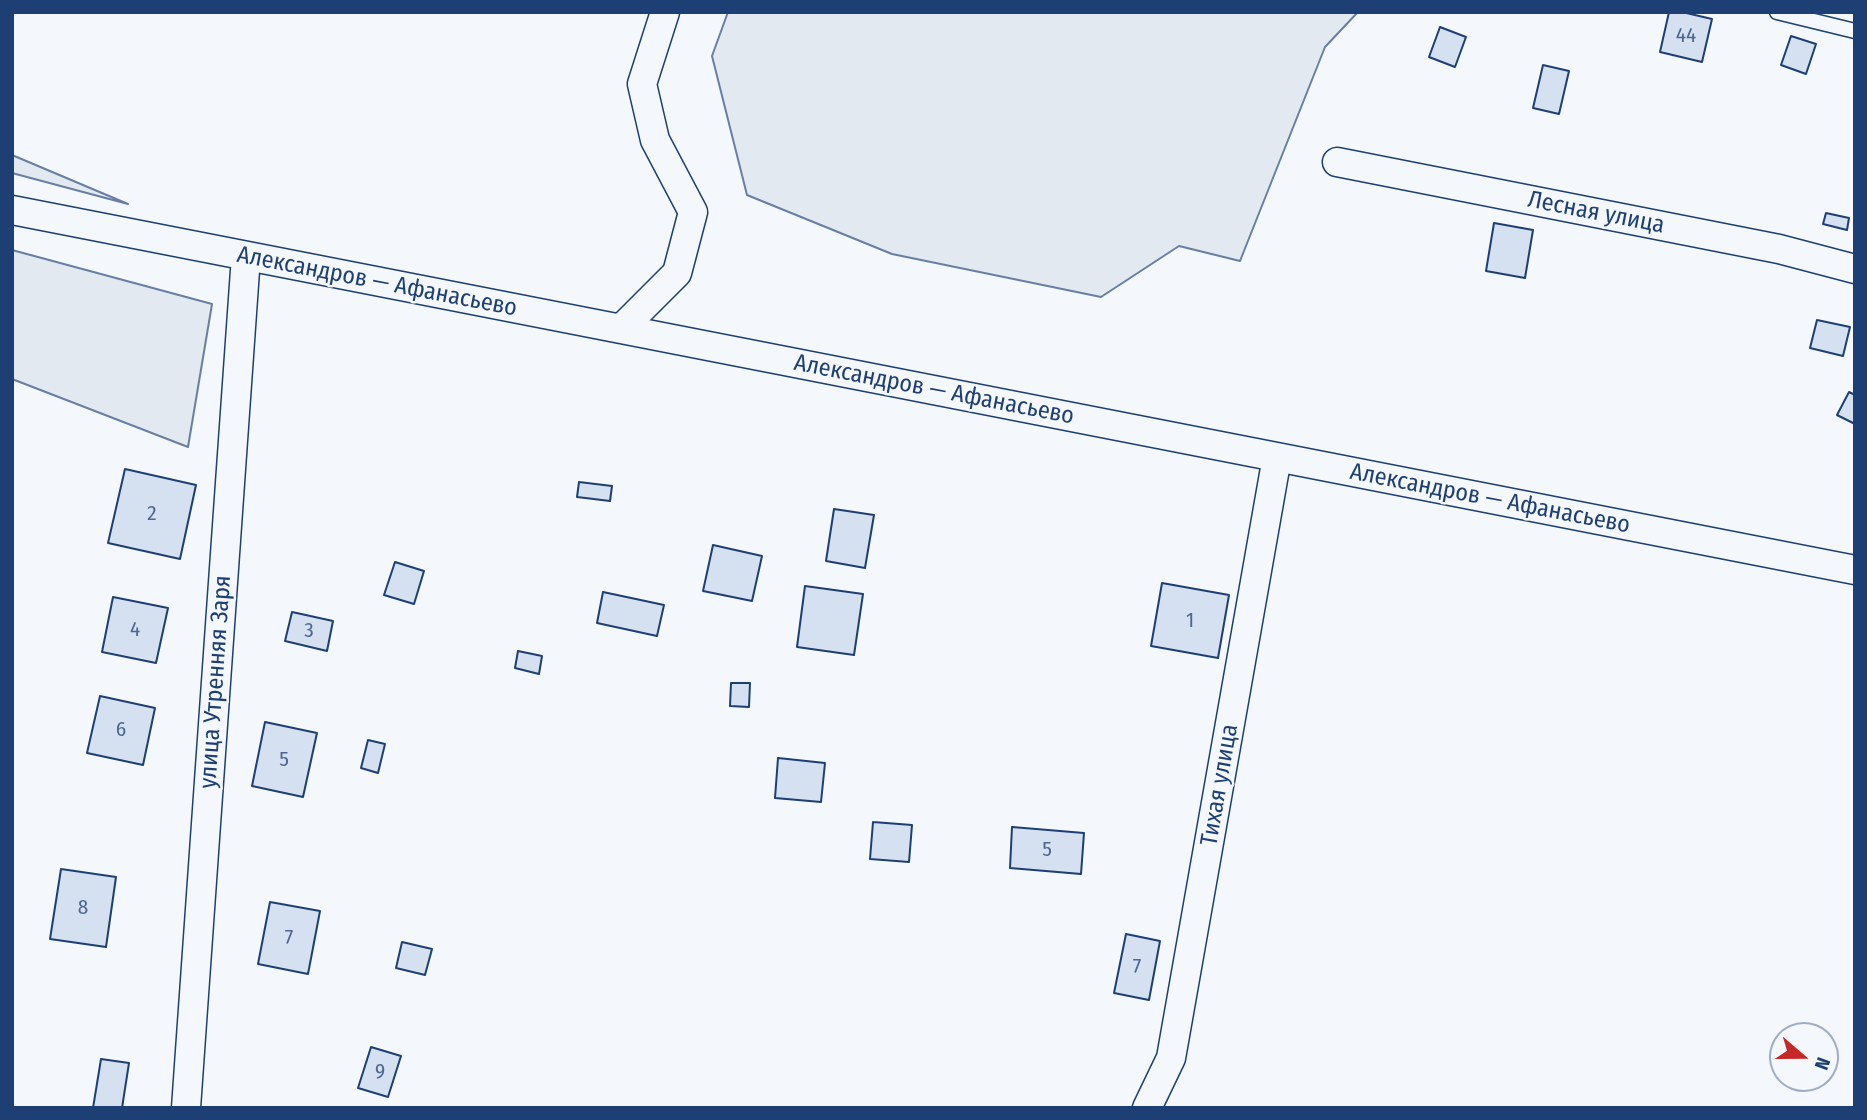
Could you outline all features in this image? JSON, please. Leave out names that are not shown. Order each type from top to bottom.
[{"type":"street","points":[[621,329],[677,273],[693,212],[655,140],[642,84],[665,12]]},
{"type":"street","name":"Лесная улица","points":[[1337,162],[1779,249],[1855,269]]},
{"type":"street","name":"Александров — Афанасьево","points":[[12,210],[1855,570]]},
{"type":"street","name":"улица Утренняя Заря","points":[[186,1108],[246,256]]},
{"type":"street","name":"Тихая улица","points":[[1147,1108],[1171,1058],[1278,457]]},
{"type":"lane","points":[[1777,12],[1855,31]]},
{"type":"shaded area","points":[[728,12],[1358,12],[1325,47],[1240,261],[1179,246],[1101,297],[892,254],[747,195],[712,56]]},
{"type":"shaded area","points":[[12,155],[128,204],[12,173]]},
{"type":"shaded area","points":[[12,250],[212,304],[188,447],[12,379]]},
{"type":"building","points":[[1669,12],[1712,19],[1702,62],[1660,52]]},
{"type":"building","points":[[1440,27],[1466,37],[1455,67],[1429,57]]},
{"type":"building","points":[[1791,36],[1816,44],[1806,74],[1781,65]]},
{"type":"building","points":[[1543,65],[1569,71],[1559,114],[1533,108]]},
{"type":"building","points":[[1826,213],[1849,218],[1847,230],[1823,224]]},
{"type":"building","points":[[1494,223],[1533,230],[1525,278],[1486,271]]},
{"type":"building","points":[[1817,320],[1850,327],[1843,356],[1810,348]]},
{"type":"building","points":[[1849,392],[1855,395],[1855,424],[1837,415]]},
{"type":"building","points":[[125,469],[196,485],[180,559],[108,543]]},
{"type":"building","points":[[579,482],[612,486],[610,501],[577,497]]},
{"type":"building","points":[[834,509],[874,515],[865,568],[826,561]]},
{"type":"building","points":[[713,545],[762,556],[752,601],[703,591]]},
{"type":"building","points":[[395,562],[424,571],[414,604],[384,595]]},
{"type":"building","points":[[1162,583],[1229,595],[1218,658],[1151,646]]},
{"type":"building","points":[[805,586],[863,594],[854,655],[797,647]]},
{"type":"building","points":[[603,592],[664,605],[657,636],[597,623]]},
{"type":"building","points":[[113,597],[168,608],[156,663],[102,652]]},
{"type":"building","points":[[292,612],[333,621],[327,651],[285,641]]},
{"type":"building","points":[[518,651],[542,656],[539,674],[515,668]]},
{"type":"building","points":[[731,683],[750,683],[749,707],[730,706]]},
{"type":"building","points":[[100,696],[155,708],[143,765],[87,753]]},
{"type":"building","points":[[265,722],[317,733],[303,797],[252,786]]},
{"type":"building","points":[[368,740],[385,744],[378,773],[361,768]]},
{"type":"building","points":[[778,758],[825,763],[821,802],[775,798]]},
{"type":"building","points":[[873,822],[912,825],[909,862],[870,859]]},
{"type":"building","points":[[1012,827],[1084,833],[1081,874],[1010,868]]},
{"type":"building","points":[[61,869],[116,877],[106,947],[50,939]]},
{"type":"building","points":[[270,902],[320,911],[308,974],[258,964]]},
{"type":"building","points":[[1126,934],[1160,941],[1149,1000],[1114,993]]},
{"type":"building","points":[[402,942],[432,949],[425,975],[396,968]]},
{"type":"building","points":[[371,1047],[401,1056],[388,1097],[358,1088]]},
{"type":"building","points":[[101,1059],[129,1063],[122,1108],[93,1108]]}]
